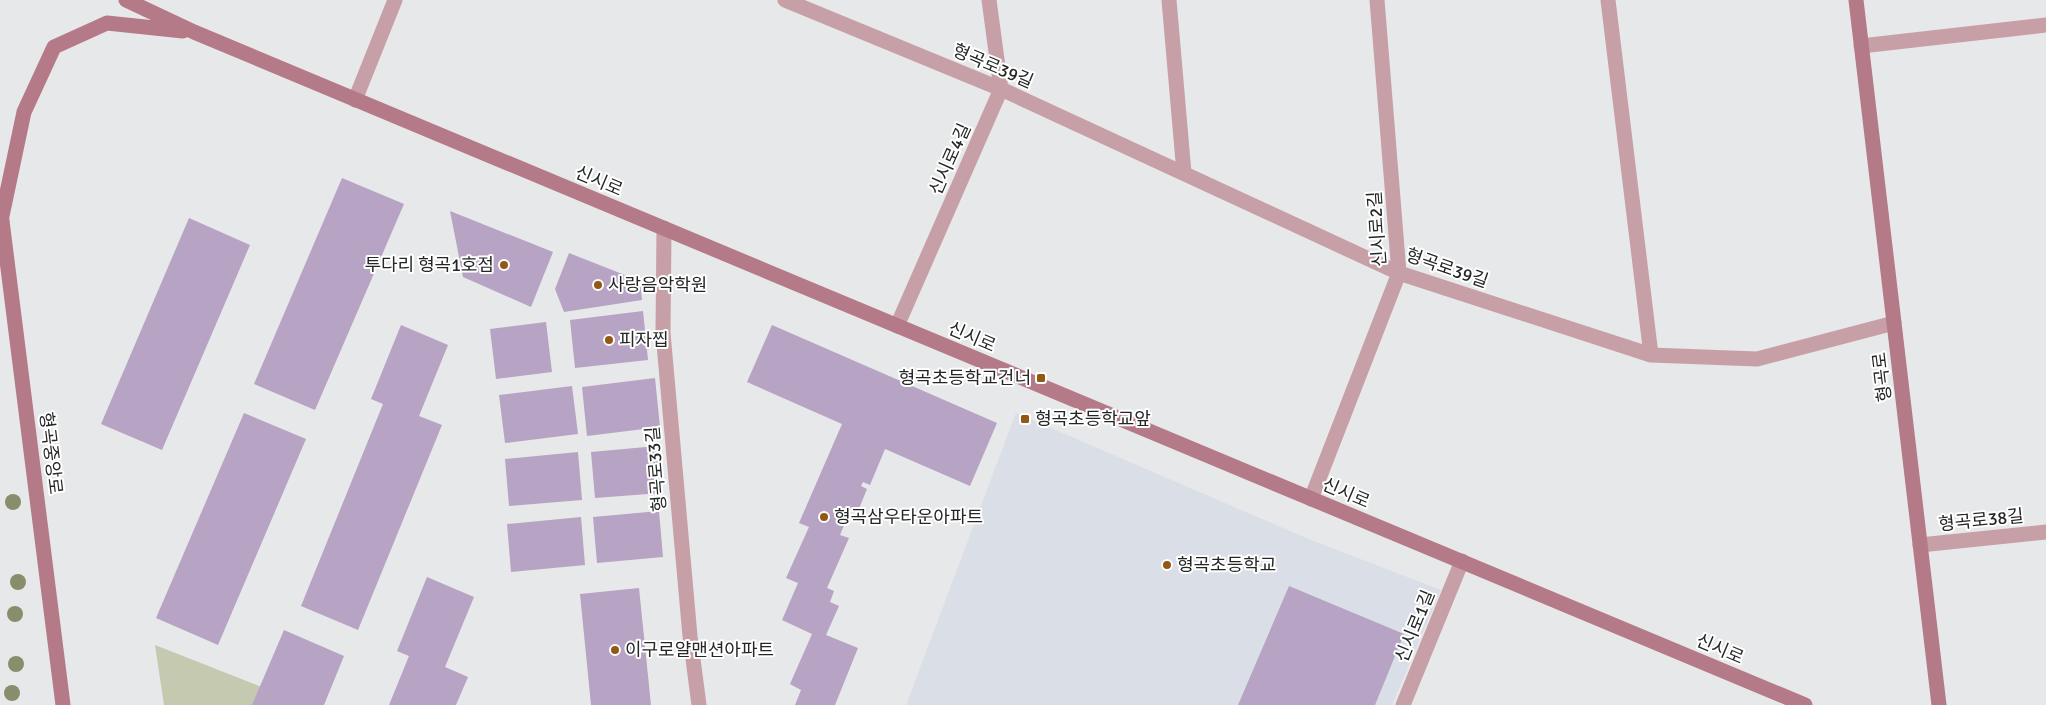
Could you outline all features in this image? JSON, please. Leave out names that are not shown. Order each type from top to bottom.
[{"type":"street","name":"신시로","points":[[126,0],[194,32],[355,100],[1805,705]]},
{"type":"street","points":[[355,100],[394,0]]},
{"type":"street","name":"형곡로39길","points":[[785,0],[1001,89],[1399,273],[1651,355],[1757,359],[1894,323]]},
{"type":"street","points":[[989,0],[1001,89]]},
{"type":"street","points":[[1169,0],[1184,173]]},
{"type":"street","name":"신시로2길","points":[[1311,499],[1399,273],[1377,0]]},
{"type":"street","points":[[1608,0],[1651,355]]},
{"type":"street","name":"형곡로","points":[[1856,0],[1938,705]]},
{"type":"street","name":"형곡중앙로","points":[[64,705],[1,211],[24,112],[54,47],[107,23],[194,32]]},
{"type":"street","points":[[1862,46],[2046,25]]},
{"type":"street","name":"신시로4길","points":[[897,326],[1001,89]]},
{"type":"street","name":"형곡로33길","points":[[664,228],[663,333],[690,636],[699,705]]},
{"type":"street","name":"형곡로38길","points":[[1920,545],[2046,532]]},
{"type":"street","name":"신시로1길","points":[[1403,705],[1462,562]]},
{"type":"shaded area","name":"형곡초등학교","points":[[1016,413],[1311,540],[1441,590],[1392,705],[906,705]]},
{"type":"green space","points":[[155,645],[269,690],[262,705],[164,705]]},
{"type":"building","points":[[342,178],[404,204],[315,410],[254,384]]},
{"type":"building","name":"투다리 형곡1호점","points":[[450,211],[553,252],[531,307],[463,277]]},
{"type":"building","points":[[189,218],[250,245],[162,450],[101,424]]},
{"type":"building","name":"사랑음악학원","points":[[569,253],[640,281],[642,300],[564,312],[555,289]]},
{"type":"building","name":"피자찝","points":[[643,311],[648,360],[575,368],[570,320]]},
{"type":"building","points":[[546,322],[552,372],[496,379],[490,329]]},
{"type":"building","points":[[401,325],[448,345],[419,416],[442,425],[358,630],[301,606],[383,404],[371,399]]},
{"type":"building","name":"형곡삼우타운아파트","points":[[772,325],[997,423],[970,486],[885,449],[870,485],[863,482],[861,486],[867,489],[858,511],[851,508],[840,535],[849,538],[827,588],[834,591],[830,602],[839,606],[826,635],[858,648],[835,705],[795,705],[801,690],[790,684],[812,634],[782,620],[798,583],[786,578],[809,527],[799,523],[842,424],[747,382]]},
{"type":"building","points":[[655,378],[660,427],[587,436],[582,387]]},
{"type":"building","points":[[572,386],[578,434],[505,443],[499,395]]},
{"type":"building","points":[[244,413],[306,439],[218,645],[156,618]]},
{"type":"building","points":[[657,446],[661,493],[595,498],[591,452]]},
{"type":"building","points":[[578,452],[582,500],[509,506],[505,459]]},
{"type":"building","points":[[659,511],[663,557],[597,563],[593,517]]},
{"type":"building","points":[[581,517],[585,565],[511,572],[507,524]]},
{"type":"building","points":[[427,577],[474,597],[445,667],[468,677],[456,705],[389,705],[409,656],[397,651]]},
{"type":"building","points":[[1289,586],[1404,634],[1375,705],[1238,705]]},
{"type":"building","name":"이구로얄맨션아파트","points":[[639,588],[651,705],[591,705],[580,594]]},
{"type":"building","points":[[284,630],[344,656],[324,705],[252,705]]},
{"type":"place","name":"투다리 형곡1호점","points":[[504,265]]},
{"type":"place","name":"사랑음악학원","points":[[598,285]]},
{"type":"place","name":"피자찝","points":[[609,340]]},
{"type":"place","name":"형곡초등학교건너","points":[[1041,378]]},
{"type":"place","name":"형곡초등학교앞","points":[[1025,419]]},
{"type":"place","name":"형곡삼우타운아파트","points":[[824,517]]},
{"type":"place","name":"형곡초등학교","points":[[1167,565]]},
{"type":"place","name":"이구로얄맨션아파트","points":[[615,650]]}]
